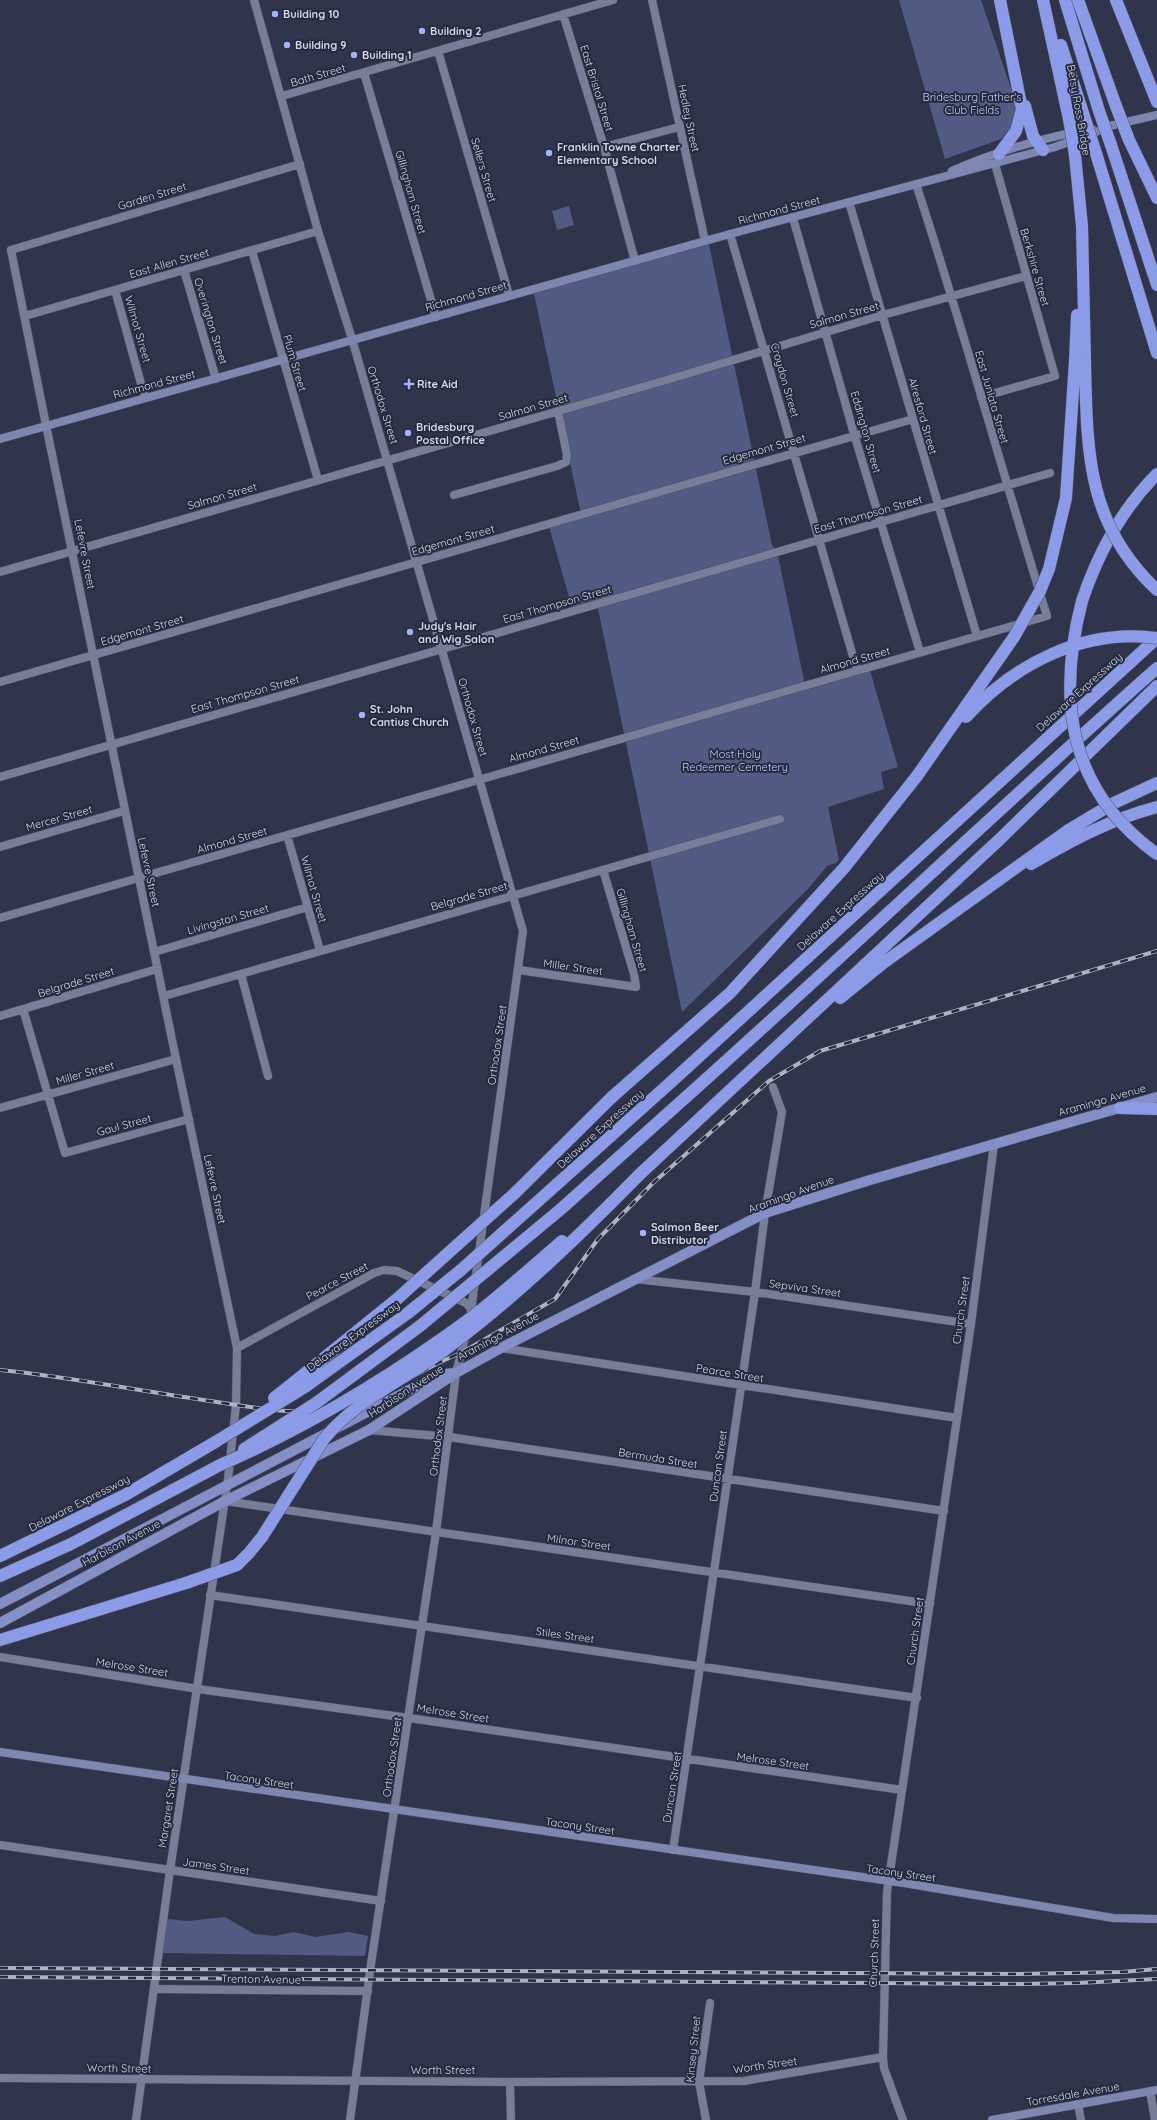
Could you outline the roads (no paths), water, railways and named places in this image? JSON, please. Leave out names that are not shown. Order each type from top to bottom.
[{"type":"highway","points":[[1000,0],[1021,94],[1032,133],[1040,146]]},
{"type":"highway","name":"Betsy Ross Bridge","points":[[1043,0],[1069,120],[1075,155],[1082,226],[1080,361]]},
{"type":"highway","points":[[1047,0],[1095,150],[1157,353]]},
{"type":"highway","points":[[1065,0],[1099,111],[1157,285]]},
{"type":"highway","points":[[1078,0],[1129,140],[1157,198]]},
{"type":"highway","points":[[1116,0],[1157,102]]},
{"type":"highway","points":[[997,159],[1018,126],[1022,114],[1021,94]]},
{"type":"highway","points":[[1080,361],[1087,442],[1096,492],[1118,542],[1128,557],[1157,590]]},
{"type":"highway","points":[[917,776],[1014,637],[1036,597],[1049,569],[1066,498],[1080,361]]},
{"type":"highway","points":[[1157,474],[1140,493],[1116,526],[1097,560],[1082,601],[1075,634],[1071,672],[1072,712],[1079,750],[1091,781],[1108,809],[1132,835],[1157,854]]},
{"type":"highway","points":[[301,1383],[515,1193],[612,1098],[730,993],[844,868],[917,776],[981,701],[996,687],[1028,666],[1047,656],[1090,642],[1131,637],[1157,638]]},
{"type":"highway","name":"Delaware Expressway","points":[[0,1556],[125,1496],[217,1441],[301,1383],[408,1313],[461,1270],[670,1083],[1157,638]]},
{"type":"highway","points":[[220,1465],[316,1403],[420,1326],[561,1209],[786,1008],[1040,772],[1157,668]]},
{"type":"highway","points":[[0,1576],[71,1544],[220,1465],[292,1432],[402,1366],[472,1316],[639,1175],[701,1118],[1000,839],[1157,686]]},
{"type":"highway","points":[[764,1059],[882,964],[975,898],[1050,842],[1090,816],[1157,783]]},
{"type":"highway","points":[[975,898],[1074,839],[1138,812],[1157,807]]},
{"type":"highway","points":[[1120,1108],[1157,1109]]},
{"type":"highway","points":[[0,1642],[186,1583],[237,1564],[262,1537],[324,1439],[335,1425],[352,1410],[448,1348],[491,1315],[564,1250],[639,1175]]},
{"type":"main road","name":"Richmond Street","points":[[0,439],[283,360],[352,339],[916,184],[939,177],[966,165],[997,159],[1040,146],[1068,133],[1110,127],[1157,115]]},
{"type":"main road","name":"Aramingo Avenue","points":[[456,1373],[634,1279],[765,1213],[848,1186],[1157,1097]]},
{"type":"main road","name":"Harbison Avenue","points":[[0,1623],[225,1501],[369,1430],[456,1373]]},
{"type":"main road","name":"Harbison Avenue","points":[[0,1604],[227,1486],[343,1423],[438,1375],[456,1373]]},
{"type":"main road","name":"Tacony Street","points":[[0,1752],[183,1780],[889,1882],[1113,1918],[1157,1919]]},
{"type":"main road","name":"Torresdale Avenue","points":[[992,2120],[1004,2119],[1153,2090]]},
{"type":"street","name":"Orthodox Street","points":[[254,0],[282,96],[318,231],[388,460],[415,562],[442,648],[514,895],[523,931],[519,970],[472,1310],[456,1373],[436,1532],[421,1625],[409,1718],[381,1900],[350,2120]]},
{"type":"street","name":"Bath Street","points":[[282,96],[613,0]]},
{"type":"street","name":"Hedley Street","points":[[652,0],[705,241]]},
{"type":"street","name":"East Bristol Street","points":[[563,14],[604,146],[635,261]]},
{"type":"street","name":"Sellers Street","points":[[438,52],[509,296]]},
{"type":"street","name":"Gillingham Street","points":[[364,73],[436,316]]},
{"type":"street","points":[[604,146],[679,127]]},
{"type":"street","name":"Berkshire Street","points":[[981,397],[1055,376],[1026,276],[997,159]]},
{"type":"street","name":"Garden Street","points":[[11,250],[300,164]]},
{"type":"street","name":"East Juniata Street","points":[[916,184],[952,296],[1006,485],[1047,616]]},
{"type":"street","name":"Alresford Street","points":[[849,202],[977,636]]},
{"type":"street","name":"Eddington Street","points":[[793,218],[854,434],[920,652]]},
{"type":"street","name":"East Allen Street","points":[[25,316],[318,231]]},
{"type":"street","name":"Croydon Street","points":[[730,234],[857,670]]},
{"type":"street","name":"Lefevre Street","points":[[11,250],[73,550],[124,811],[237,1348],[236,1405],[225,1501]]},
{"type":"street","name":"Plum Street","points":[[252,251],[318,480]]},
{"type":"street","name":"Overington Street","points":[[184,270],[216,379]]},
{"type":"street","name":"Salmon Street","points":[[0,572],[765,351],[883,315],[1026,276]]},
{"type":"street","name":"Wilmot Street","points":[[116,290],[145,398]]},
{"type":"street","points":[[454,495],[557,466],[566,462],[567,455],[558,411]]},
{"type":"street","name":"Edgemont Street","points":[[0,682],[94,656],[854,434],[913,419]]},
{"type":"street","name":"East Thompson Street","points":[[0,777],[1050,472]]},
{"type":"street","name":"Almond Street","points":[[0,918],[1047,616]]},
{"type":"street","name":"Mercer Street","points":[[0,847],[124,811]]},
{"type":"street","name":"Belgrade Street","points":[[164,996],[780,819]]},
{"type":"street","name":"Wilmot Street","points":[[287,835],[320,950]]},
{"type":"street","name":"Gillingham Street","points":[[603,870],[634,974],[636,987],[625,986]]},
{"type":"street","name":"Livingston Street","points":[[154,952],[308,907]]},
{"type":"street","name":"Belgrade Street","points":[[0,1016],[157,969]]},
{"type":"street","name":"Miller Street","points":[[519,970],[625,986]]},
{"type":"street","points":[[241,974],[268,1076]]},
{"type":"street","points":[[23,1009],[48,1094]]},
{"type":"street","name":"Miller Street","points":[[0,1108],[176,1059]]},
{"type":"street","name":"Duncan Street","points":[[673,1850],[688,1760],[765,1213],[782,1112],[773,1087]]},
{"type":"street","name":"Gaul Street","points":[[48,1094],[65,1153],[189,1119]]},
{"type":"street","name":"Church Street","points":[[903,2120],[884,2068],[883,2057],[887,1892],[971,1324],[994,1144]]},
{"type":"street","name":"Pearce Street","points":[[237,1348],[374,1273],[384,1270],[397,1271],[442,1291],[466,1303],[472,1310]]},
{"type":"street","name":"Sepviva Street","points":[[634,1279],[755,1292],[971,1324]]},
{"type":"street","name":"Pearce Street","points":[[501,1348],[956,1418]]},
{"type":"street","name":"Bermuda Street","points":[[369,1430],[449,1438],[944,1511]]},
{"type":"street","name":"Milnor Street","points":[[225,1501],[930,1604]]},
{"type":"street","name":"Margaret Street","points":[[136,2120],[170,1870],[225,1501]]},
{"type":"street","name":"Stiles Street","points":[[210,1595],[916,1698]]},
{"type":"street","name":"Melrose Street","points":[[0,1657],[198,1688],[902,1790]]},
{"type":"street","name":"James Street","points":[[0,1845],[381,1900]]},
{"type":"street","name":"Trenton Avenue","points":[[154,1989],[368,1991]]},
{"type":"street","name":"Kinsey Street","points":[[706,2120],[699,2082],[710,2003]]},
{"type":"street","name":"Worth Street","points":[[0,2078],[510,2082],[744,2081],[883,2057]]},
{"type":"street","points":[[510,2082],[511,2120]]},
{"type":"street","points":[[1153,2090],[1155,2120]]},
{"type":"street","points":[[1078,2104],[1081,2120]]},
{"type":"railway","points":[[0,1370],[52,1376],[275,1410],[308,1412],[324,1411],[356,1403],[387,1390],[461,1353],[555,1299],[598,1239],[653,1183],[769,1081],[820,1051],[1157,951]]},
{"type":"railway","points":[[0,1968],[1019,1974],[1122,1972],[1157,1969]]},
{"type":"railway","points":[[0,1977],[1022,1984],[1157,1979]]},
{"type":"place","name":"Building 10","points":[[275,14]]},
{"type":"place","name":"Building 2","points":[[422,31]]},
{"type":"place","name":"Building 9","points":[[287,45]]},
{"type":"place","name":"Building 1","points":[[354,55]]},
{"type":"place","name":"Franklin Towne Charter Elementary School","points":[[549,153]]},
{"type":"place","name":"Rite Aid","points":[[409,384]]},
{"type":"place","name":"Bridesburg Postal Office","points":[[408,433]]},
{"type":"place","name":"Judy's Hair and Wig Salon","points":[[410,632]]},
{"type":"place","name":"St. John Cantius Church","points":[[362,715]]},
{"type":"place","name":"Salmon Beer Distributor","points":[[643,1233]]},
{"type":"park label","name":"Bridesburg Father's Club Fields","points":[[972,103]]},
{"type":"park label","name":"Most Holy Redeemer Cemetery","points":[[735,760]]}]
